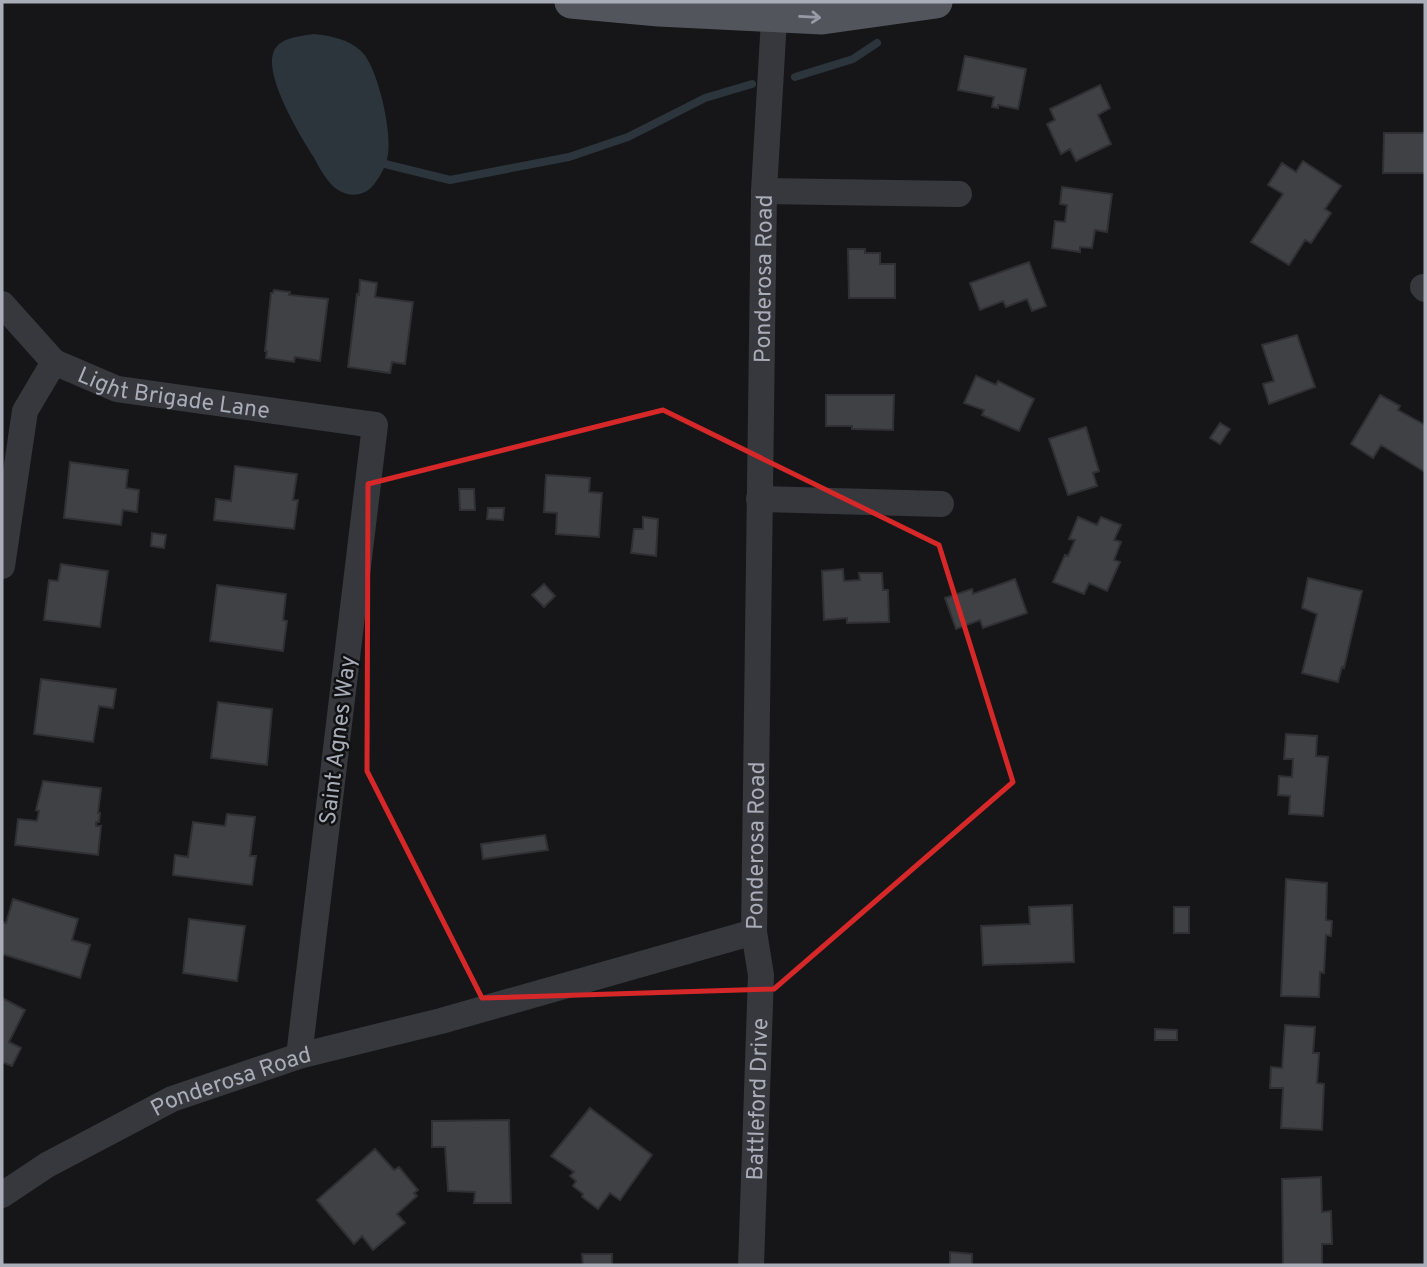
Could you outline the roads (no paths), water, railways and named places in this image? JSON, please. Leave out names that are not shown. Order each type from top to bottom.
[{"type":"main road","points":[[571,2],[659,10],[775,9],[822,18],[936,2]]},
{"type":"street","name":"Ponderosa Road","points":[[2,1195],[47,1165],[172,1099],[299,1056],[441,1021],[754,932],[764,191],[775,9]]},
{"type":"street","points":[[764,191],[959,194]]},
{"type":"street","name":"Light Brigade Lane","points":[[2,304],[54,362],[117,389],[375,425]]},
{"type":"street","points":[[2,566],[25,411],[54,362]]},
{"type":"street","name":"Saint Agnes Way","points":[[299,1056],[375,425]]},
{"type":"street","points":[[759,499],[941,504]]},
{"type":"street","name":"Battleford Drive","points":[[751,1265],[761,975],[754,932]]},
{"type":"waterway","points":[[795,77],[853,59],[877,43]]},
{"type":"waterway","points":[[385,164],[450,180],[569,157],[628,137],[705,98],[752,84]]}]
